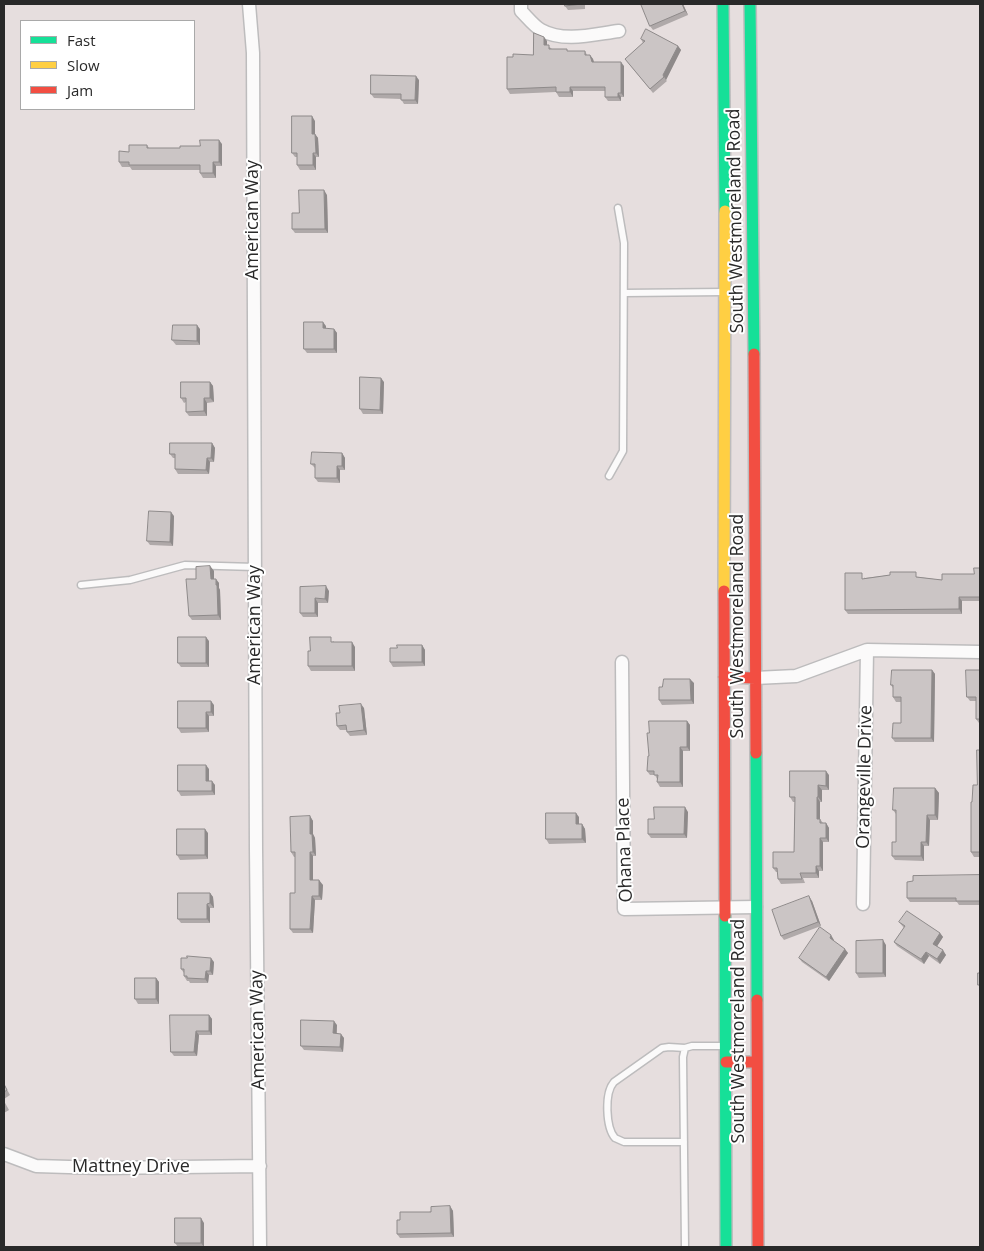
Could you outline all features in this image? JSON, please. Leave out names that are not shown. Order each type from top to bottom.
[{"type":"main road","name":"South Westmoreland Road","points":[[723,4],[740,292],[755,678],[758,1247]]},
{"type":"main road","name":"South Westmoreland Road","points":[[726,1247],[724,677],[750,4]]},
{"type":"main road","points":[[724,677],[755,678]]},
{"type":"main road","points":[[726,1062],[757,1062]]},
{"type":"street","name":"American Way","points":[[250,4],[253,53],[260,1247]]},
{"type":"street","points":[[521,4],[521,11],[539,30],[553,35],[577,36],[619,31]]},
{"type":"street","points":[[755,678],[796,676],[867,650],[980,652]]},
{"type":"street","name":"Orangeville Drive","points":[[863,904],[867,650]]},
{"type":"street","name":"Ohana Place","points":[[622,662],[624,909],[756,907]]},
{"type":"street","name":"Mattney Drive","points":[[4,1154],[36,1166],[102,1168],[260,1166]]},
{"type":"lane","points":[[609,476],[623,451],[624,243],[618,208]]},
{"type":"lane","points":[[624,293],[740,292]]},
{"type":"lane","points":[[81,585],[130,580],[185,566],[255,567]]},
{"type":"lane","points":[[684,1142],[624,1142],[615,1138],[608,1126],[608,1096],[611,1086],[657,1051],[669,1047],[726,1046]]},
{"type":"lane","points":[[685,1048],[683,1057],[685,1247]]},
{"type":"building","points":[[565,4],[582,4],[565,6]]},
{"type":"building","points":[[641,4],[682,4],[685,11],[650,26]]},
{"type":"building","points":[[646,29],[678,46],[663,75],[664,77],[650,89],[625,59],[645,41],[641,39]]},
{"type":"building","points":[[534,33],[544,37],[544,45],[549,45],[549,49],[585,51],[585,55],[590,55],[592,62],[621,62],[621,93],[618,93],[618,97],[605,97],[605,87],[570,87],[570,92],[556,92],[556,87],[507,89],[507,57],[513,57],[513,54],[533,55]]},
{"type":"building","points":[[371,75],[416,76],[415,100],[401,100],[401,94],[371,94]]},
{"type":"building","points":[[292,116],[312,116],[312,134],[315,134],[316,153],[313,153],[313,165],[297,165],[297,153],[292,153]]},
{"type":"building","points":[[200,140],[219,140],[219,162],[213,162],[213,173],[200,173],[200,165],[129,165],[129,162],[119,162],[119,151],[129,152],[129,145],[147,145],[147,148],[180,148],[180,146],[200,146]]},
{"type":"building","points":[[299,190],[324,190],[325,229],[292,229],[292,213],[299,213]]},
{"type":"building","points":[[304,322],[323,322],[323,328],[334,329],[334,349],[304,349]]},
{"type":"building","points":[[173,325],[197,325],[197,341],[172,340]]},
{"type":"building","points":[[360,377],[381,378],[380,410],[360,409]]},
{"type":"building","points":[[181,382],[210,382],[210,398],[204,398],[204,411],[186,412],[186,398],[181,398]]},
{"type":"building","points":[[170,443],[212,443],[211,458],[207,458],[206,470],[175,469],[175,454],[170,454]]},
{"type":"building","points":[[312,452],[342,453],[342,466],[337,466],[337,478],[315,478],[315,464],[311,464]]},
{"type":"building","points":[[149,511],[171,512],[170,542],[147,541]]},
{"type":"building","points":[[210,566],[211,579],[216,579],[217,585],[218,615],[189,616],[186,579],[196,579],[196,567]]},
{"type":"building","points":[[974,568],[980,568],[980,597],[959,597],[959,609],[845,610],[845,573],[862,573],[862,579],[890,575],[890,572],[916,572],[916,577],[942,580],[942,574],[974,574]]},
{"type":"building","points":[[326,586],[325,599],[315,598],[315,613],[300,613],[300,587]]},
{"type":"building","points":[[178,637],[206,637],[206,663],[178,663]]},
{"type":"building","points":[[310,637],[331,637],[331,642],[352,642],[352,666],[308,666]]},
{"type":"building","points":[[397,645],[422,645],[422,662],[390,662],[390,648],[397,648]]},
{"type":"building","points":[[892,670],[932,670],[931,738],[892,738],[893,723],[901,723],[901,697],[893,697],[893,685],[891,685]]},
{"type":"building","points":[[966,670],[980,670],[980,719],[976,719],[976,697],[967,697]]},
{"type":"building","points":[[664,679],[690,679],[691,700],[659,700],[659,687],[662,687]]},
{"type":"building","points":[[178,701],[211,701],[211,712],[206,712],[206,728],[178,728]]},
{"type":"building","points":[[361,704],[364,730],[347,732],[346,725],[337,726],[336,713],[340,713],[339,706]]},
{"type":"building","points":[[649,721],[687,721],[687,747],[680,747],[680,782],[657,782],[658,775],[654,775],[654,771],[647,771],[649,756],[647,733],[649,733]]},
{"type":"building","points":[[977,750],[980,750],[980,852],[971,852],[971,802],[973,785],[977,785]]},
{"type":"building","points":[[178,765],[206,765],[206,781],[212,781],[212,791],[178,791]]},
{"type":"building","points":[[790,771],[826,771],[826,786],[818,785],[817,819],[820,819],[820,823],[826,823],[826,838],[820,838],[820,866],[816,866],[816,873],[800,873],[802,879],[778,879],[777,868],[773,868],[773,852],[794,852],[795,797],[790,797]]},
{"type":"building","points":[[894,788],[935,788],[935,815],[927,815],[926,842],[921,842],[921,856],[892,856],[892,842],[896,842],[896,810],[893,810]]},
{"type":"building","points":[[654,807],[685,807],[684,834],[648,834],[648,819],[654,819]]},
{"type":"building","points":[[546,813],[576,813],[576,824],[582,824],[582,839],[546,839]]},
{"type":"building","points":[[310,816],[313,852],[310,852],[310,880],[319,880],[319,896],[312,896],[310,929],[290,929],[290,893],[295,893],[295,852],[291,852],[290,817]]},
{"type":"building","points":[[177,829],[205,829],[205,855],[177,855]]},
{"type":"building","points":[[980,875],[980,901],[956,901],[956,898],[907,898],[907,882],[913,881],[913,876]]},
{"type":"building","points":[[178,893],[210,893],[210,903],[207,904],[207,919],[178,919]]},
{"type":"building","points":[[809,896],[818,922],[781,936],[772,910]]},
{"type":"building","points":[[907,911],[940,933],[933,944],[943,950],[937,959],[926,952],[921,959],[894,942],[905,926],[899,922]]},
{"type":"building","points":[[820,927],[831,935],[830,938],[845,949],[826,977],[799,958]]},
{"type":"building","points":[[883,940],[883,973],[856,973],[856,941]]},
{"type":"building","points":[[187,956],[211,958],[210,971],[206,971],[205,979],[187,978],[187,976],[184,976],[184,969],[181,969],[181,958],[187,958]]},
{"type":"building","points":[[978,973],[980,973],[980,985],[978,985]]},
{"type":"building","points":[[135,978],[156,978],[156,999],[135,999]]},
{"type":"building","points":[[170,1015],[209,1015],[209,1031],[196,1031],[194,1052],[171,1052]]},
{"type":"building","points":[[301,1020],[334,1021],[333,1033],[341,1034],[340,1047],[301,1046]]},
{"type":"building","points":[[450,1206],[451,1233],[397,1234],[397,1220],[400,1220],[400,1212],[431,1212],[431,1207]]},
{"type":"building","points":[[175,1218],[201,1218],[201,1243],[175,1243]]},
{"type":"traffic: fast","points":[[723,4],[725,211]]},
{"type":"traffic: fast","points":[[750,4],[754,354]]},
{"type":"traffic: fast","points":[[756,753],[757,1000]]},
{"type":"traffic: fast","points":[[725,916],[726,1247]]},
{"type":"traffic: slow","points":[[724,591],[725,211]]},
{"type":"traffic: jam","points":[[754,354],[756,753]]},
{"type":"traffic: jam","points":[[724,591],[725,916]]},
{"type":"traffic: jam","points":[[724,677],[755,678]]},
{"type":"traffic: jam","points":[[757,1000],[758,1247]]},
{"type":"traffic: jam","points":[[726,1062],[757,1062]]}]
